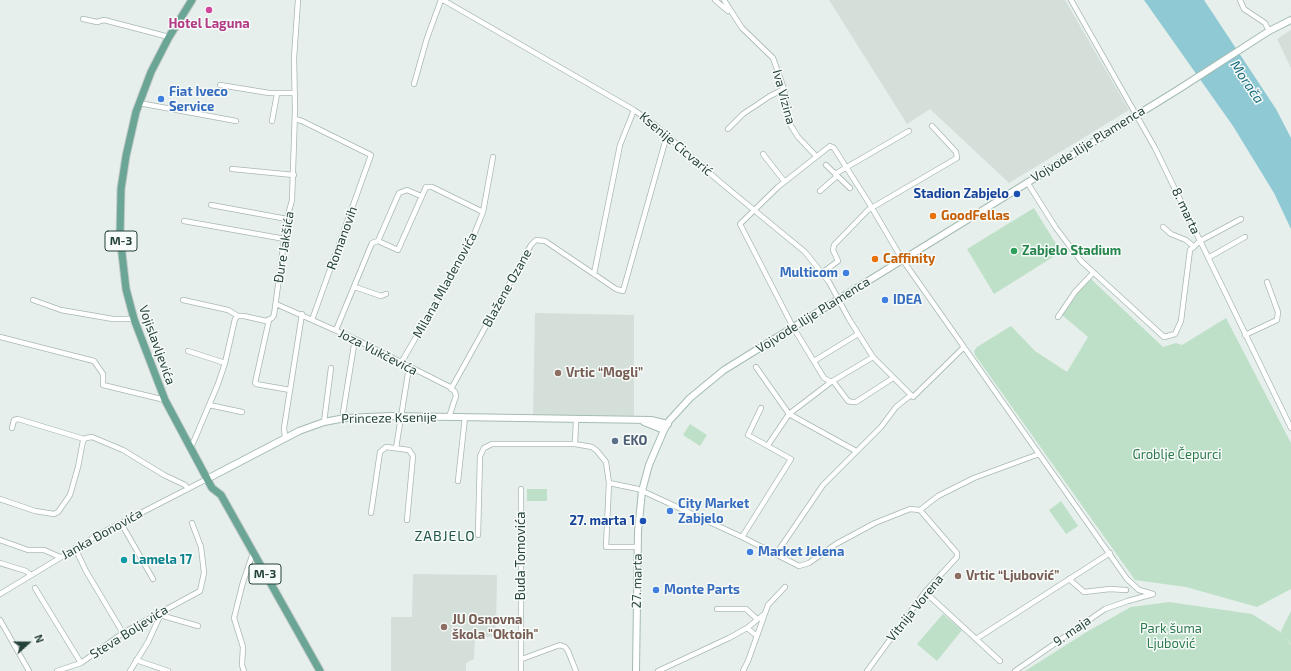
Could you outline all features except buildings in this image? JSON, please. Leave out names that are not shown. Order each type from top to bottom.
[{"type":"main road","name":"Vojislavljevića","points":[[192,0],[169,37],[151,72],[139,104],[126,156],[120,211],[122,265],[134,319],[164,400],[212,488],[221,495],[320,671]]},
{"type":"street","name":"Đure Jakšića","points":[[290,390],[255,383],[269,320],[274,315],[287,219],[292,200],[295,120],[294,58],[298,0]]},
{"type":"street","points":[[414,84],[426,38],[442,0]]},
{"type":"street","name":"Ksenije Cicvarić","points":[[442,0],[648,119],[753,210],[805,252],[822,273],[839,299],[858,334]]},
{"type":"street","points":[[715,0],[732,15]]},
{"type":"street","name":"Iva Vizina","points":[[724,0],[732,15],[750,37],[773,58],[784,89],[789,119],[794,130],[816,156]]},
{"type":"street","name":"8. marta","points":[[1071,0],[1137,114],[1181,198],[1208,258],[1291,428]]},
{"type":"street","points":[[1240,0],[1244,9],[1266,24],[1269,31]]},
{"type":"street","points":[[83,19],[97,22],[104,20],[169,37]]},
{"type":"street","name":"Vojvode Ilije Plamenca","points":[[666,427],[678,410],[708,382],[724,370],[1179,89],[1269,31],[1291,20]]},
{"type":"street","points":[[220,85],[277,94],[295,93]]},
{"type":"street","points":[[728,129],[743,114],[770,96],[784,89]]},
{"type":"street","points":[[272,121],[277,94]]},
{"type":"street","points":[[139,104],[236,121]]},
{"type":"street","points":[[594,274],[620,145],[634,110]]},
{"type":"street","name":"Romanovih","points":[[295,120],[302,121],[371,155],[312,320]]},
{"type":"street","points":[[822,273],[838,262],[833,250],[834,245],[871,207],[957,158],[956,152],[932,126]]},
{"type":"street","points":[[820,191],[845,167],[909,131]]},
{"type":"street","name":"Blažene Ozane","points":[[451,389],[477,340],[534,242],[539,239],[545,241],[622,292],[667,135]]},
{"type":"street","points":[[893,378],[852,402],[848,401],[832,381],[824,378],[793,327],[740,224],[784,182],[828,147],[832,147],[871,207],[902,259],[1134,586],[1134,599]]},
{"type":"street","points":[[763,154],[784,182]]},
{"type":"street","name":"Milana Mladenovića","points":[[401,363],[468,247],[482,212],[493,157]]},
{"type":"street","points":[[826,165],[850,188]]},
{"type":"street","points":[[232,169],[294,175]]},
{"type":"street","points":[[1027,182],[1056,228],[1092,274],[1161,336],[1167,338],[1175,334],[1181,320],[1189,253],[1200,241],[1241,219]]},
{"type":"street","points":[[336,330],[372,243],[378,241],[398,250],[426,187],[432,187],[482,212]]},
{"type":"street","points":[[378,241],[399,193],[407,190],[421,196]]},
{"type":"street","points":[[211,205],[287,219]]},
{"type":"street","points":[[184,221],[284,239]]},
{"type":"street","points":[[1163,227],[1171,234],[1186,240],[1194,247]]},
{"type":"street","points":[[1208,258],[1245,237]]},
{"type":"street","points":[[1058,317],[1075,292],[1092,274]]},
{"type":"street","points":[[1245,335],[1277,320],[1278,312],[1267,282]]},
{"type":"street","points":[[355,286],[381,296],[386,294]]},
{"type":"street","points":[[32,300],[60,310],[113,319],[134,319]]},
{"type":"street","points":[[183,300],[228,310],[238,316],[269,320]]},
{"type":"street","name":"Joza Vukčevića","points":[[276,304],[302,314],[355,339],[451,389]]},
{"type":"street","points":[[285,437],[284,428],[302,314]]},
{"type":"street","points":[[189,447],[193,443],[226,363],[233,322],[238,316]]},
{"type":"street","points":[[814,361],[858,334],[873,357],[912,396]]},
{"type":"street","points":[[0,337],[94,361],[103,374],[103,385],[164,400]]},
{"type":"street","points":[[343,413],[355,339]]},
{"type":"street","points":[[776,554],[819,490],[881,427],[896,407],[912,396],[964,347]]},
{"type":"street","points":[[188,351],[226,363]]},
{"type":"street","points":[[768,445],[789,414],[832,381],[873,357]]},
{"type":"street","points":[[396,448],[408,367]]},
{"type":"street","points":[[324,422],[331,368]]},
{"type":"street","points":[[756,368],[789,414],[856,451]]},
{"type":"street","points":[[449,417],[456,397],[455,392],[451,389]]},
{"type":"street","points":[[209,405],[242,412]]},
{"type":"street","points":[[742,537],[791,459],[748,435],[761,408]]},
{"type":"street","name":"Princeze Ksenije","points":[[207,479],[285,437],[324,422],[362,417],[464,417],[658,421],[666,427]]},
{"type":"street","points":[[458,481],[464,417]]},
{"type":"street","points":[[12,428],[14,420],[18,419],[84,439],[88,437],[97,438],[123,450],[164,475],[185,485],[188,489]]},
{"type":"street","points":[[575,444],[576,420]]},
{"type":"street","name":"27. marta","points":[[636,671],[638,547],[642,491],[649,465],[666,427]]},
{"type":"street","points":[[0,499],[35,511],[54,514],[58,512],[70,495],[84,439]]},
{"type":"street","points":[[478,535],[480,456],[484,448],[492,444],[575,444],[592,447],[606,462],[608,483],[606,547],[638,547]]},
{"type":"street","points":[[371,513],[380,452],[386,447],[409,450],[413,455],[407,520]]},
{"type":"street","points":[[608,483],[620,484],[642,491],[742,537],[797,566],[802,566],[809,563],[841,541],[875,523],[910,509],[920,510],[938,496],[974,478],[1039,454]]},
{"type":"street","name":"Janka Đonovića","points":[[0,594],[121,522],[207,479]]},
{"type":"street","name":"Buda Tomovića","points":[[521,489],[522,671]]},
{"type":"street","name":"Vitnija Vorena","points":[[867,671],[925,592],[958,556],[920,510]]},
{"type":"street","points":[[121,522],[153,579]]},
{"type":"street","name":"Steva Boljevića","points":[[58,671],[81,663],[124,633],[200,591],[204,573],[201,547],[192,523]]},
{"type":"street","points":[[0,540],[28,550],[43,550],[60,557]]},
{"type":"street","points":[[75,548],[86,570],[124,633]]},
{"type":"street","points":[[244,671],[242,665],[243,647],[234,618],[243,582],[253,553]]},
{"type":"street","points":[[976,638],[1110,553]]},
{"type":"street","points":[[0,563],[26,571],[32,575]]},
{"type":"street","points":[[1069,579],[1084,592],[1126,590]]},
{"type":"street","name":"9. maja","points":[[1015,671],[1098,613],[1120,603],[1153,594],[1143,592],[1134,586]]},
{"type":"street","points":[[743,671],[757,636],[763,615],[770,602],[785,587]]},
{"type":"street","points":[[35,588],[81,663]]},
{"type":"street","points":[[925,592],[1000,661]]},
{"type":"street","points":[[717,609],[746,609],[757,619]]},
{"type":"street","points":[[130,671],[148,642],[159,614],[198,626]]},
{"type":"street","points":[[658,671],[747,628],[763,615]]},
{"type":"street","points":[[0,620],[29,671]]},
{"type":"street","points":[[747,628],[757,636]]},
{"type":"street","points":[[522,659],[560,645],[565,647],[568,651],[576,671]]},
{"type":"street","points":[[136,660],[168,671]]},
{"type":"shaded area","points":[[829,0],[1065,0],[1129,110],[1009,183],[930,109],[907,124]]},
{"type":"shaded area","points":[[1291,30],[1291,68],[1277,39]]},
{"type":"shaded area","points":[[535,313],[634,315],[634,416],[533,415]]},
{"type":"shaded area","name":"JU Osnovna škola \"Oktoih\"","points":[[413,574],[497,575],[496,637],[475,637],[474,659],[466,663],[466,671],[391,671],[391,617],[412,617]]},
{"type":"green space","name":"Zabjelo Stadium","points":[[1034,208],[1061,252],[994,294],[967,249]]},
{"type":"green space","name":"Groblje Čepurci","points":[[1091,279],[1163,347],[1176,343],[1182,345],[1226,318],[1291,443],[1291,589],[1257,607],[1186,587],[1135,580],[975,355],[974,351],[977,347],[1011,326],[1035,351],[1067,372],[1088,337],[1062,315],[1080,290]]},
{"type":"green space","points":[[690,424],[707,435],[700,446],[683,435]]},
{"type":"green space","points":[[527,489],[547,489],[547,501],[527,501]]},
{"type":"green space","points":[[1061,501],[1078,526],[1066,534],[1049,510]]},
{"type":"green space","name":"Park šuma Ljubović","points":[[1169,602],[1252,614],[1282,633],[1281,631],[1291,611],[1291,644],[1284,636],[1291,645],[1291,671],[1025,671],[1088,631],[1131,607]]},
{"type":"green space","points":[[943,614],[962,630],[937,661],[917,644]]},
{"type":"water","name":"Morača","points":[[1144,0],[1204,0],[1276,109],[1291,138],[1291,229],[1274,193],[1233,126]]},
{"type":"place","name":"Hotel Laguna","points":[[209,10]]},
{"type":"place","name":"Fiat Iveco Service","points":[[161,99]]},
{"type":"place","name":"Stadion Zabjelo","points":[[1017,194]]},
{"type":"place","name":"GoodFellas","points":[[933,216]]},
{"type":"place","name":"Zabjelo Stadium","points":[[1014,251]]},
{"type":"place","name":"Caffinity","points":[[875,259]]},
{"type":"place","name":"Multicom","points":[[846,273]]},
{"type":"place","name":"IDEA","points":[[885,300]]},
{"type":"place","name":"Vrtic “Mogli”","points":[[558,373]]},
{"type":"place","name":"EKO","points":[[615,441]]},
{"type":"place","name":"City Market Zabjelo","points":[[670,511]]},
{"type":"place","name":"27. marta 1","points":[[643,521]]},
{"type":"place","name":"Market Jelena","points":[[750,552]]},
{"type":"place","name":"Lamela 17","points":[[124,560]]},
{"type":"place","name":"Vrtic “Ljubović”","points":[[958,576]]},
{"type":"place","name":"Monte Parts","points":[[656,590]]},
{"type":"place","name":"JU Osnovna škola \"Oktoih\"","points":[[444,627]]},
{"type":"district","name":"ZABJELO","points":[[445,536]]}]
